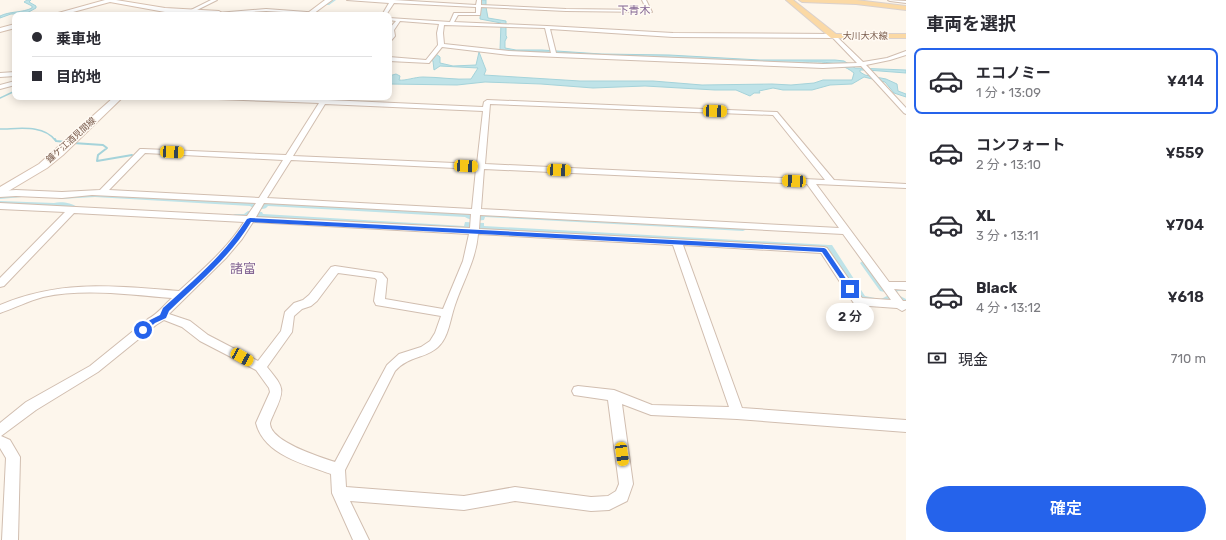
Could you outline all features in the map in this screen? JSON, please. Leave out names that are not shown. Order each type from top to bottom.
[{"type":"main road","points":[[65,12],[110,0],[137,6],[189,12]]},
{"type":"main road","points":[[311,12],[329,0]]},
{"type":"main road","name":"大川大木線","points":[[789,0],[834,36],[906,36]]},
{"type":"main road","points":[[802,0],[856,2],[906,8]]},
{"type":"main road","points":[[0,30],[12,27]]},
{"type":"main road","name":"鐘ケ江酒見間線","points":[[0,193],[43,166],[116,100]]},
{"type":"street","points":[[189,12],[215,0]]},
{"type":"street","points":[[295,0],[301,0]]},
{"type":"street","points":[[349,0],[479,6],[650,11],[644,0]]},
{"type":"street","points":[[452,24],[455,14],[478,14],[479,0]]},
{"type":"street","points":[[890,0],[906,2]]},
{"type":"street","points":[[386,12],[392,1]]},
{"type":"street","points":[[567,16],[568,8]]},
{"type":"street","points":[[242,12],[266,10],[287,12]]},
{"type":"street","points":[[392,19],[500,26],[570,26],[690,36],[834,36],[906,112]]},
{"type":"street","points":[[392,29],[399,20]]},
{"type":"street","points":[[392,59],[427,62],[441,45],[440,33],[442,23]]},
{"type":"street","points":[[547,27],[553,53]]},
{"type":"street","points":[[441,45],[494,52],[553,53],[842,66],[849,65],[865,67],[906,53]]},
{"type":"street","points":[[0,75],[12,74]]},
{"type":"street","points":[[0,87],[12,84]]},
{"type":"street","points":[[889,94],[902,98]]},
{"type":"street","points":[[0,431],[31,406],[94,369],[152,322],[163,316],[166,310],[223,256],[239,237],[261,202],[288,158],[320,100],[486,109]]},
{"type":"street","points":[[361,540],[339,493],[338,470],[391,368],[403,358],[425,350],[434,344],[442,332],[446,313],[471,254],[487,102],[775,113],[831,182]]},
{"type":"street","points":[[102,193],[143,151],[906,186]]},
{"type":"street","points":[[810,182],[901,305]]},
{"type":"street","points":[[0,193],[62,195],[92,192],[261,202],[676,243],[824,250],[859,302],[901,305]]},
{"type":"street","points":[[0,206],[251,218],[846,231]]},
{"type":"street","points":[[0,284],[72,210]]},
{"type":"street","points":[[676,243],[737,413]]},
{"type":"street","points":[[260,367],[286,332],[289,315],[298,306],[307,303],[313,298],[335,269],[378,275],[382,279],[380,302],[446,313]]},
{"type":"street","points":[[887,287],[906,286]]},
{"type":"street","points":[[0,309],[27,296],[85,288],[118,289],[182,295]]},
{"type":"street","points":[[163,316],[186,324],[204,338],[260,367],[275,386],[276,392],[263,423],[267,434],[276,443],[288,450],[338,470]]},
{"type":"street","points":[[578,391],[614,395],[639,407],[651,410],[737,413],[906,426]]},
{"type":"street","points":[[339,493],[464,502],[515,494],[591,504],[609,503],[622,496],[626,484],[614,395]]},
{"type":"street","points":[[0,442],[5,444],[13,457],[10,540]]},
{"type":"water","points":[[31,0],[29,2],[36,6],[36,8],[29,12],[18,12],[32,8],[32,6],[24,2]]},
{"type":"water","points":[[481,0],[486,0],[488,18],[506,21],[507,37],[505,41],[505,48],[516,50],[542,50],[601,54],[669,55],[760,60],[835,60],[844,61],[855,68],[906,70],[906,73],[867,70],[860,70],[860,72],[865,75],[886,79],[897,84],[898,91],[906,94],[906,97],[894,93],[885,82],[864,77],[852,84],[830,85],[812,90],[783,90],[773,88],[759,91],[760,93],[754,93],[750,96],[736,90],[645,86],[593,88],[485,82],[457,85],[392,84],[392,75],[396,74],[400,76],[399,80],[423,77],[471,79],[478,68],[440,66],[434,70],[433,61],[431,60],[436,54],[440,57],[440,63],[453,66],[476,65],[479,52],[486,70],[484,75],[580,81],[653,81],[702,85],[791,85],[814,83],[823,80],[852,80],[854,73],[840,65],[825,62],[794,63],[500,50],[501,23],[480,19]]},
{"type":"water","points":[[12,13],[0,18],[0,16]]},
{"type":"waterway","points":[[328,4],[334,0]]},
{"type":"waterway","points":[[0,98],[12,92]]},
{"type":"waterway","points":[[0,129],[37,129],[50,135],[55,140]]},
{"type":"waterway","points":[[55,139],[56,141],[66,142]]},
{"type":"waterway","points":[[73,143],[103,145],[107,148],[98,155],[97,161],[132,155]]},
{"type":"waterway","points":[[60,197],[95,195],[254,204],[253,206],[264,207],[265,204],[470,215],[469,217],[481,218],[481,215],[743,229]]},
{"type":"waterway","points":[[0,197],[20,196]]},
{"type":"waterway","points":[[0,203],[57,204],[65,205],[64,207],[74,207]]},
{"type":"waterway","points":[[235,216],[246,216],[248,213],[260,213],[257,216],[467,228],[468,224],[481,225],[480,228],[829,247],[862,298],[872,300]]},
{"type":"waterway","points":[[864,263],[883,289],[894,291],[892,289],[906,288]]},
{"type":"waterway","points":[[884,301],[892,301],[889,298],[898,298],[902,302],[906,302]]},
{"type":"district","name":"下青木","points":[[634,10]]},
{"type":"district","name":"諸富","points":[[243,268]]},
{"type":"route","points":[[143,330],[152,322],[163,316],[166,310],[223,256],[239,237],[250,220],[824,250],[850,289]]}]
